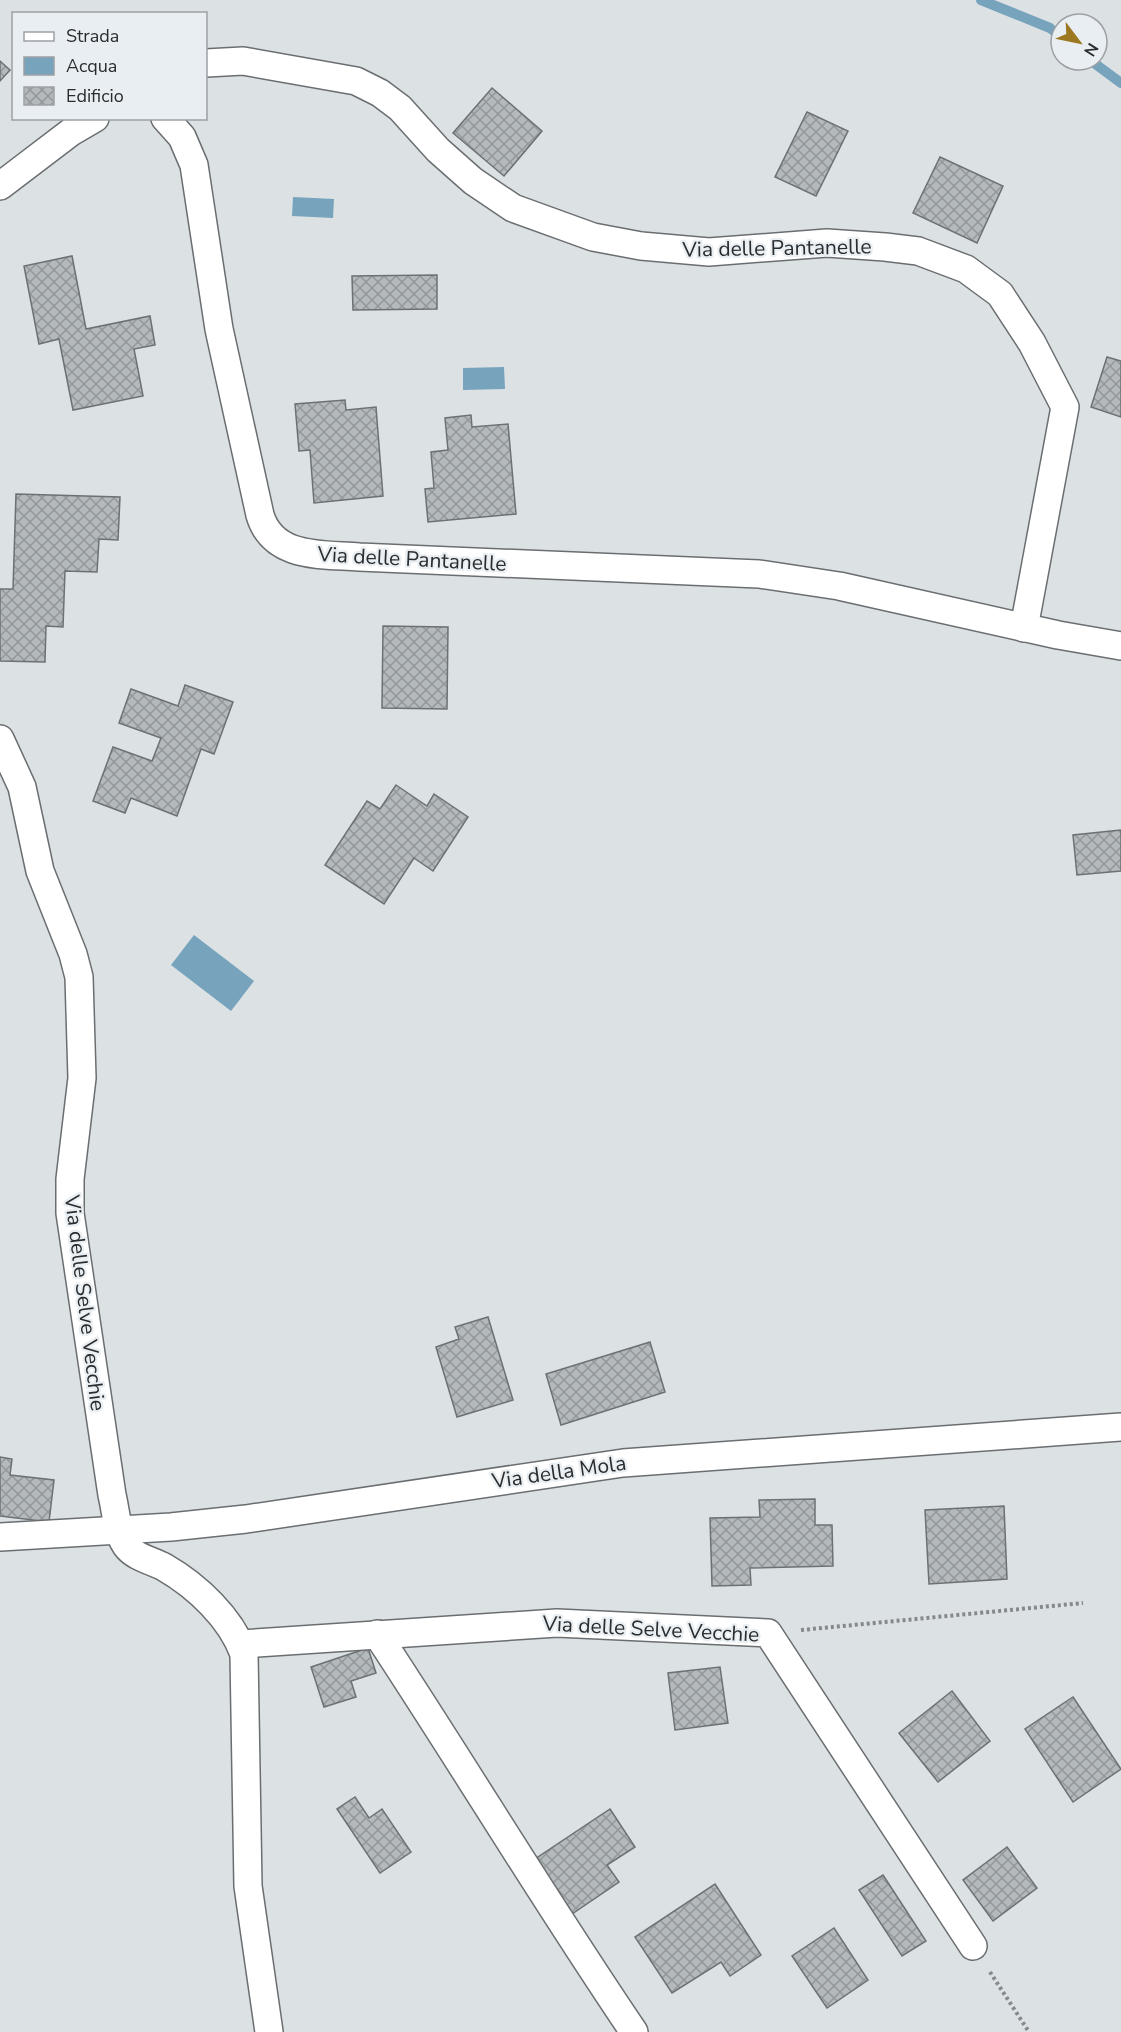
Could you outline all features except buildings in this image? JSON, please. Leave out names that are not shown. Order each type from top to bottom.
[{"type":"street","name":"Via delle Pantanelle","points":[[207,63],[243,61],[356,81],[380,93],[400,108],[447,158],[473,181],[513,208],[594,237],[641,246],[709,252],[828,243],[885,247],[918,251],[966,268],[1000,294],[1032,343],[1065,407],[1024,628]]},
{"type":"street","points":[[0,186],[71,132],[92,120]]},
{"type":"street","name":"Via delle Pantanelle","points":[[167,120],[182,138],[194,165],[219,329],[260,515],[266,531],[282,545],[305,553],[359,557],[759,574],[839,586],[1024,628],[1121,646]]},
{"type":"street","name":"Via delle Selve Vecchie","points":[[0,739],[20,780],[40,871],[73,954],[79,976],[82,1078],[70,1179],[71,1231],[120,1529],[124,1543],[133,1552],[168,1570],[201,1594],[221,1616],[241,1644],[246,1664],[248,1886],[269,2032]]},
{"type":"street","name":"Via della Mola","points":[[0,1537],[246,1519],[623,1463],[1121,1426]]},
{"type":"street","name":"Via delle Selve Vecchie","points":[[241,1644],[557,1623],[768,1633],[973,1946]]},
{"type":"street","points":[[377,1634],[488,1802],[578,1950],[634,2032]]},
{"type":"path","points":[[768,1633],[1083,1603]]},
{"type":"path","points":[[973,1946],[1029,2032]]},
{"type":"water","points":[[293,197],[334,199],[333,218],[292,216]]},
{"type":"water","points":[[504,367],[505,389],[463,390],[463,368]]},
{"type":"water","points":[[194,935],[254,981],[231,1011],[171,965]]},
{"type":"waterway","points":[[981,0],[1049,28]]},
{"type":"waterway","points":[[1106,72],[1121,83]]}]
